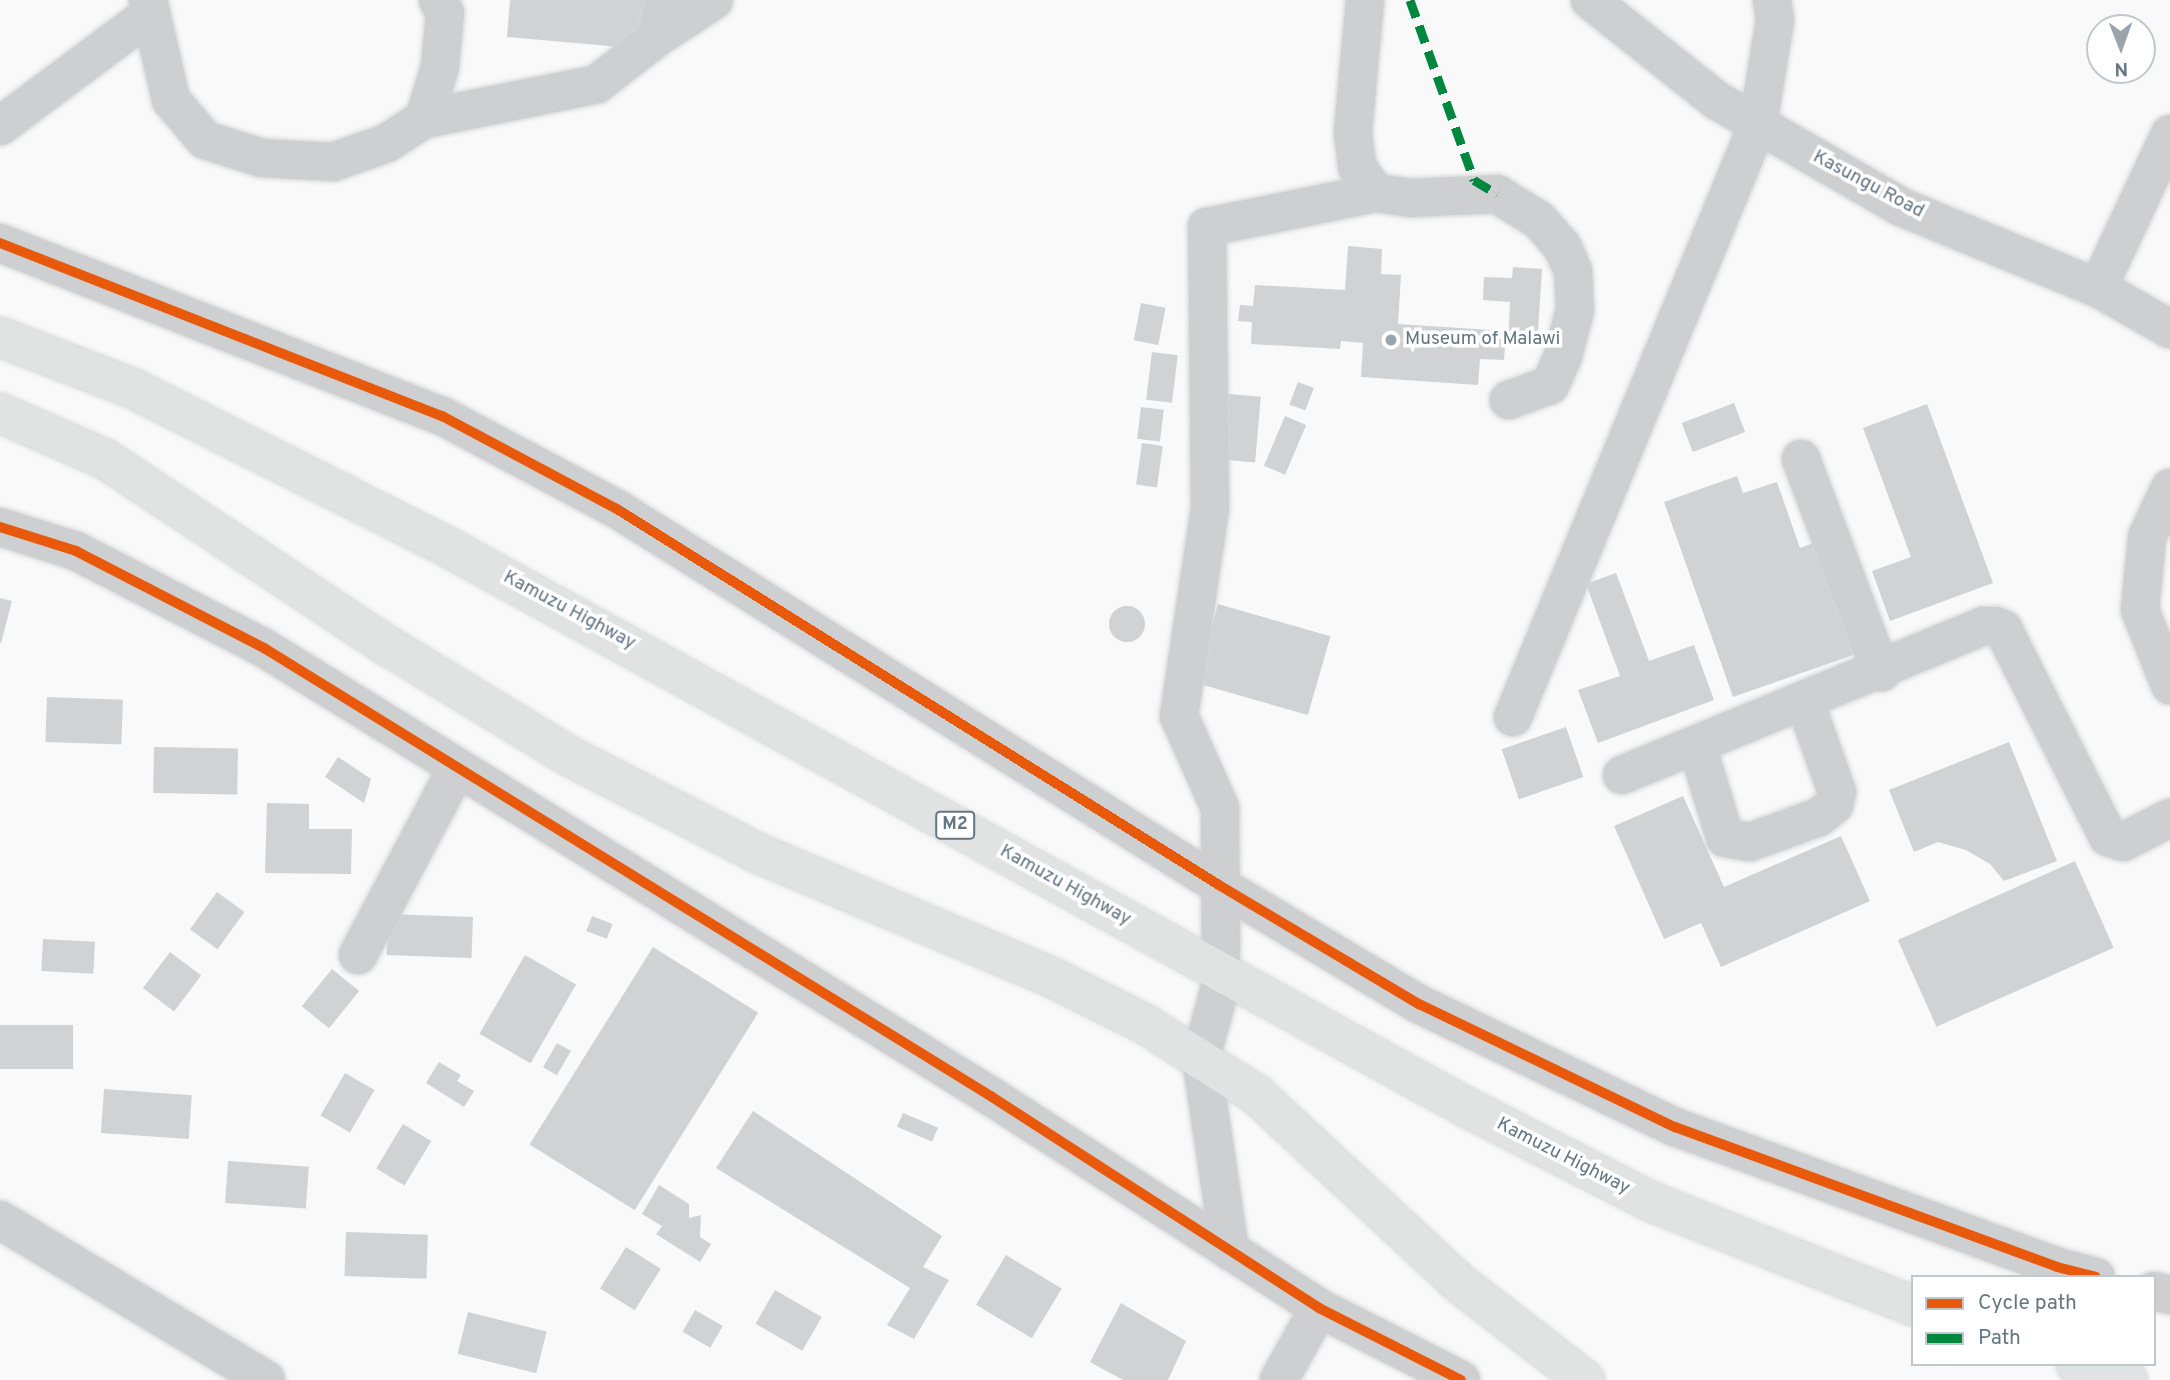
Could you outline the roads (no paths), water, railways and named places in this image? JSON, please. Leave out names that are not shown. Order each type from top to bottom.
[{"type":"highway","name":"Kamuzu Highway","points":[[0,337],[134,389],[446,545],[1466,1107],[1652,1202],[1911,1305]]},
{"type":"highway","points":[[0,413],[105,459],[388,646],[569,756],[762,855],[1120,1008],[1257,1095],[1458,1282],[1586,1380]]},
{"type":"highway","points":[[2082,1366],[2128,1380]]},
{"type":"street","points":[[424,119],[440,68],[445,13],[438,0]]},
{"type":"street","points":[[656,38],[665,0]]},
{"type":"street","points":[[0,125],[149,7],[171,100],[205,140],[262,158],[333,162],[387,143],[424,119],[597,84],[656,38],[714,0]]},
{"type":"street","points":[[1365,0],[1353,133],[1357,167],[1376,192]]},
{"type":"street","name":"Kasungu Road","points":[[1590,0],[1716,100],[1901,207],[2098,288],[2170,329]]},
{"type":"street","points":[[1513,717],[1758,124],[1775,20],[1772,0]]},
{"type":"street","points":[[2098,288],[2170,134]]},
{"type":"street","points":[[1230,1251],[1201,1058],[1220,972],[1220,807],[1178,716],[1210,509],[1207,227],[1376,192],[1411,198],[1497,194],[1539,220],[1562,246],[1573,271],[1575,310],[1563,356],[1550,386],[1508,400]]},
{"type":"street","points":[[0,243],[442,416],[617,509],[1219,885],[1419,1004],[1675,1126],[2057,1267],[2088,1275]]},
{"type":"street","points":[[1801,459],[1881,672]]},
{"type":"street","points":[[2170,488],[2147,537],[2140,610],[2170,685]]},
{"type":"street","points":[[0,527],[76,551],[202,614],[992,1097],[1319,1308],[1461,1380]]},
{"type":"street","points":[[1622,775],[1881,672],[1984,626],[2003,629],[2108,837],[2123,842],[2170,818]]},
{"type":"street","points":[[1696,745],[1725,838],[1750,842],[1819,817],[1834,805],[1837,792],[1805,702]]},
{"type":"street","points":[[358,956],[457,768]]},
{"type":"street","points":[[0,1220],[266,1380]]},
{"type":"street","points":[[1279,1380],[1319,1308]]},
{"type":"place","name":"Museum of Malawi","points":[[1391,340]]}]
